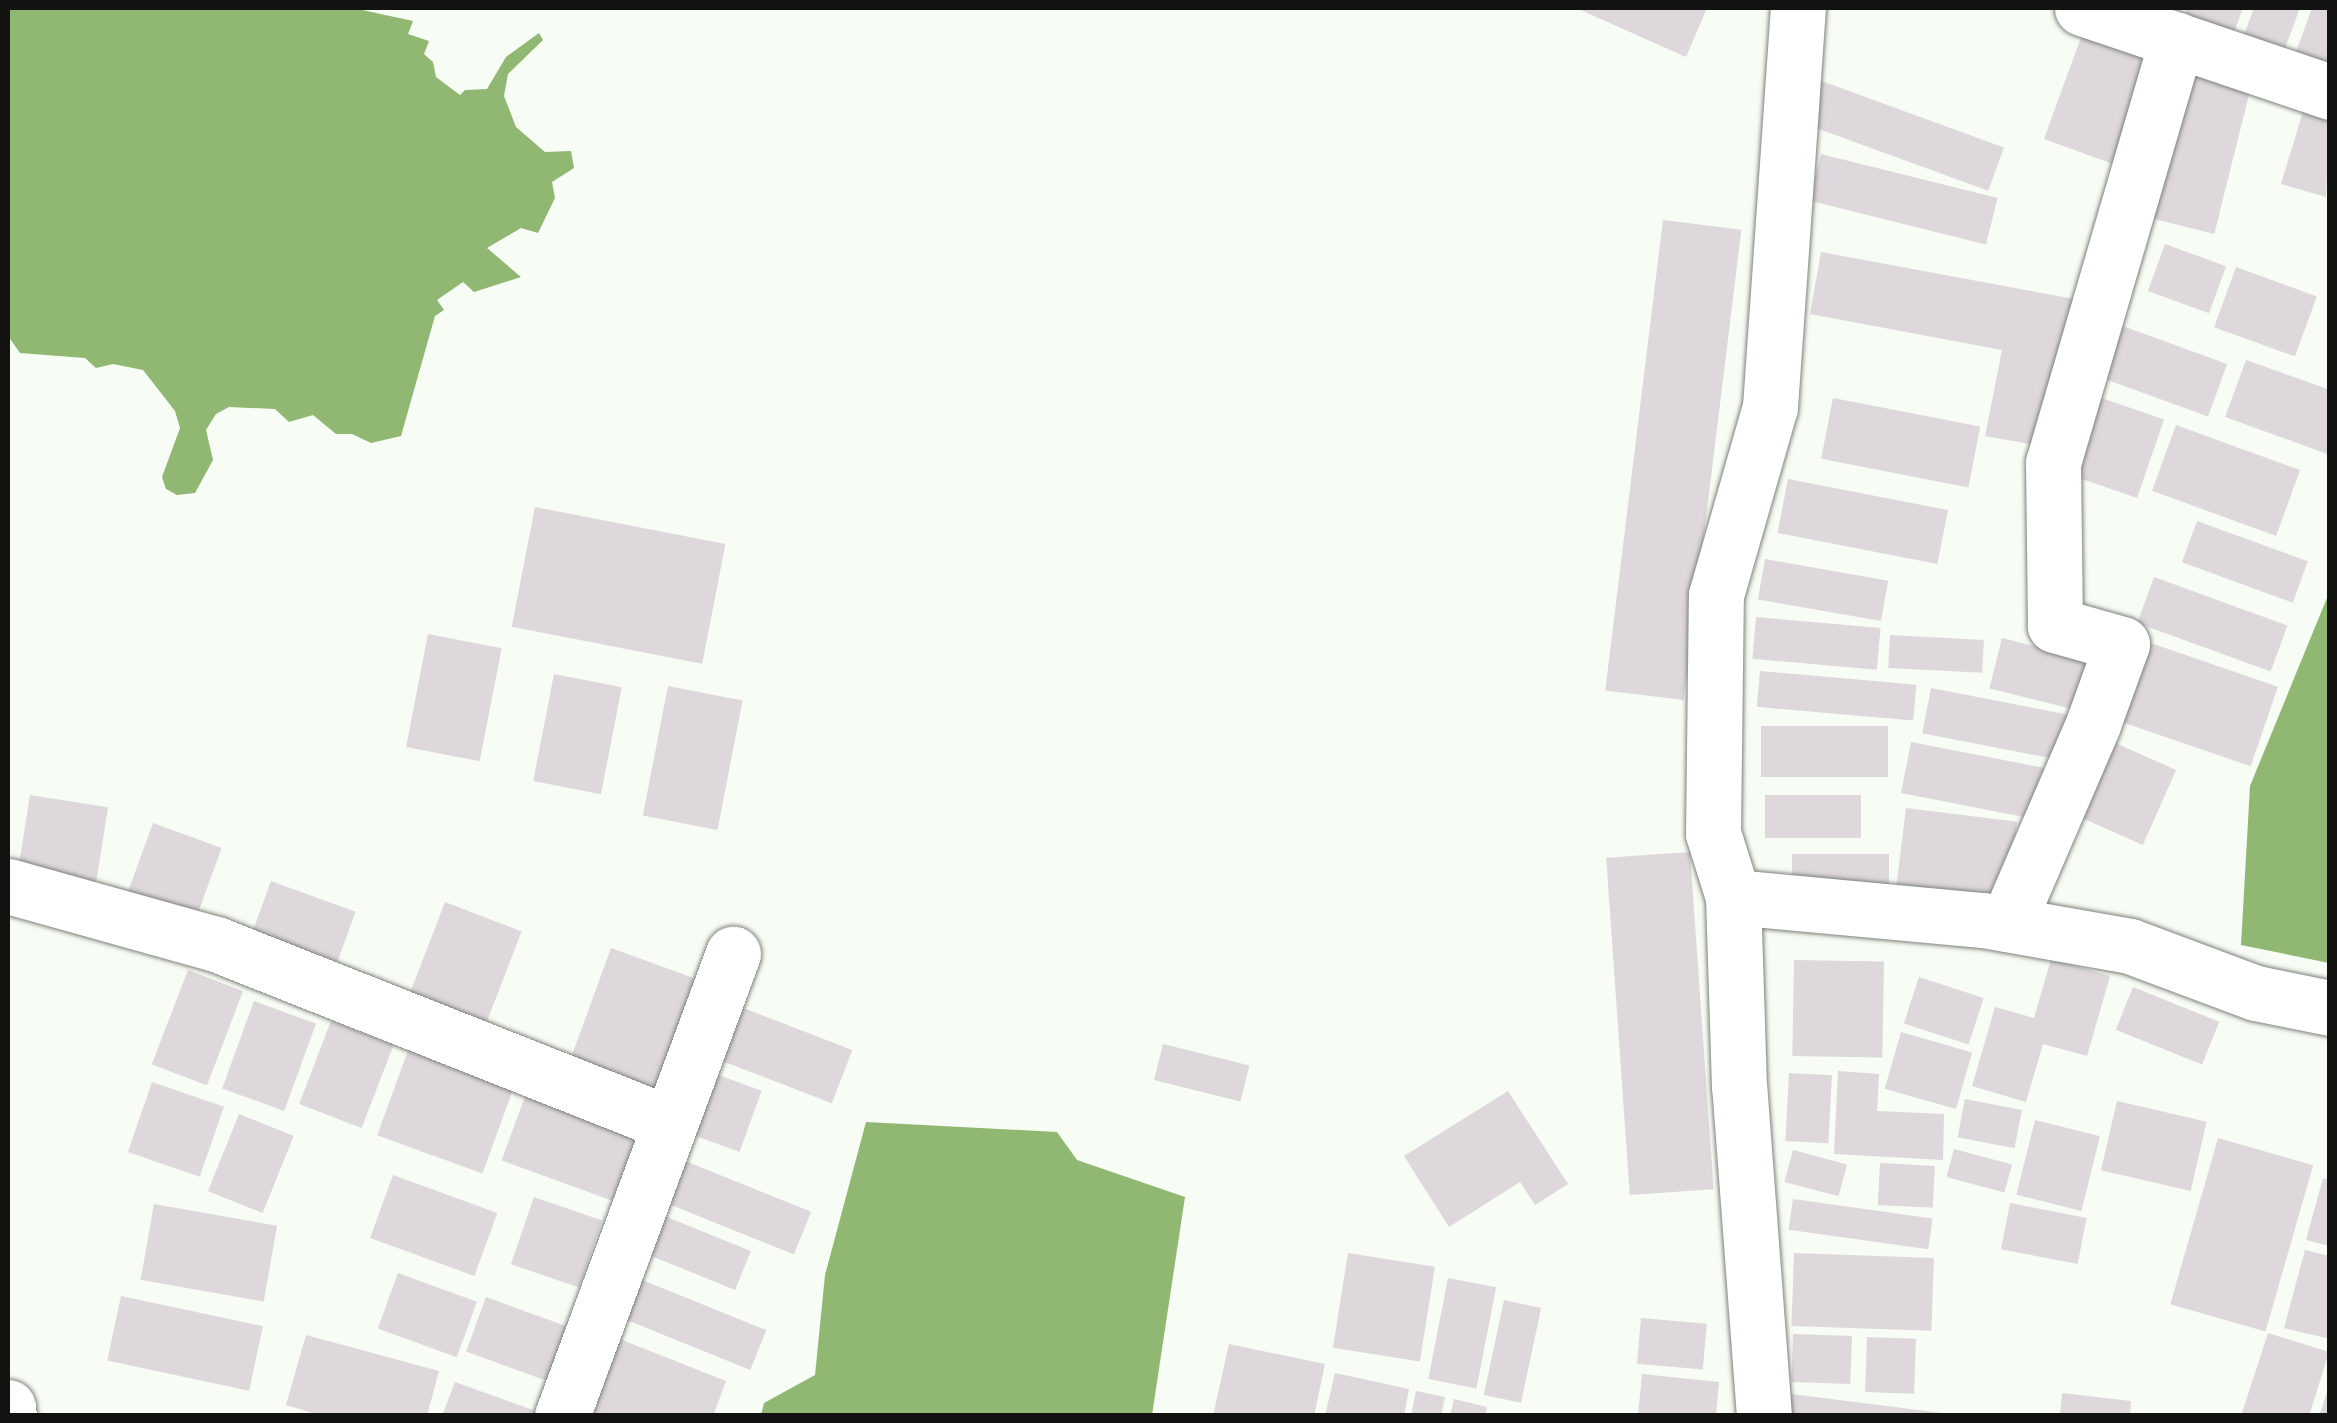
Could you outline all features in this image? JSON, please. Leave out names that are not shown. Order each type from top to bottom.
[{"type":"street","points":[[1764,1416],[1739,1087],[1732,897],[1713,833],[1716,596],[1770,407],[1798,8]]},
{"type":"street","points":[[2082,8],[2330,92]]},
{"type":"street","points":[[2007,924],[2093,724],[2122,644],[2055,624],[2053,463],[2178,40]]},
{"type":"street","points":[[8,886],[216,944],[667,1123]]},
{"type":"street","points":[[1732,897],[2007,924],[2130,946],[2256,993],[2330,1008]]},
{"type":"street","points":[[562,1416],[667,1123],[733,954]]},
{"type":"street","points":[[8,1407],[9,1416]]},
{"type":"shaded area","points":[[8,8],[353,8],[413,21],[408,34],[429,41],[424,54],[433,62],[436,77],[460,95],[465,90],[487,89],[506,57],[539,33],[543,40],[508,74],[504,96],[516,127],[545,152],[571,151],[574,168],[552,182],[555,198],[538,233],[521,228],[487,248],[521,277],[474,292],[463,282],[437,300],[444,310],[435,316],[401,436],[371,443],[352,434],[336,434],[313,415],[289,422],[275,409],[229,407],[216,414],[206,430],[213,460],[195,493],[177,495],[166,489],[162,477],[180,428],[175,411],[143,370],[113,364],[96,368],[85,358],[20,353],[8,336]]},
{"type":"shaded area","points":[[2329,593],[2329,963],[2241,945],[2250,786]]},
{"type":"shaded area","points":[[866,1122],[1057,1132],[1077,1160],[1185,1197],[1152,1415],[761,1415],[764,1403],[815,1375],[825,1275]]},
{"type":"building","points":[[1576,8],[1707,8],[1686,57]]},
{"type":"building","points":[[2188,8],[2243,8],[2232,38],[2183,21]]},
{"type":"building","points":[[2254,8],[2300,8],[2280,62],[2239,48]]},
{"type":"building","points":[[2312,8],[2330,8],[2330,85],[2289,71]]},
{"type":"building","points":[[2084,29],[2159,56],[2119,166],[2044,139]]},
{"type":"building","points":[[2186,62],[2253,79],[2214,234],[2147,217]]},
{"type":"building","points":[[1816,79],[2004,147],[1988,191],[1800,122]]},
{"type":"building","points":[[2309,92],[2330,99],[2326,197],[2281,184]]},
{"type":"building","points":[[1821,154],[1998,198],[1986,245],[1809,201]]},
{"type":"building","points":[[1663,220],[1741,230],[1684,700],[1605,690]]},
{"type":"building","points":[[2165,244],[2226,266],[2209,313],[2148,291]]},
{"type":"building","points":[[1821,252],[2074,299],[2046,447],[1985,436],[2002,350],[1810,314]]},
{"type":"building","points":[[2236,267],[2317,296],[2295,357],[2214,327]]},
{"type":"building","points":[[2120,325],[2227,364],[2208,417],[2101,378]]},
{"type":"building","points":[[2246,360],[2330,390],[2330,455],[2225,417]]},
{"type":"building","points":[[2096,396],[2164,419],[2137,498],[2069,474]]},
{"type":"building","points":[[1833,398],[1980,427],[1968,487],[1821,459]]},
{"type":"building","points":[[2176,425],[2300,470],[2276,536],[2152,491]]},
{"type":"building","points":[[1788,479],[1948,510],[1938,564],[1778,533]]},
{"type":"building","points":[[535,507],[725,544],[702,664],[512,627]]},
{"type":"building","points":[[2197,521],[2308,561],[2293,603],[2182,562]]},
{"type":"building","points":[[1765,559],[1888,581],[1881,621],[1758,599]]},
{"type":"building","points":[[2154,577],[2287,626],[2271,672],[2137,623]]},
{"type":"building","points":[[1756,617],[1881,628],[1877,670],[1752,659]]},
{"type":"building","points":[[428,634],[502,648],[480,761],[406,747]]},
{"type":"building","points":[[1890,635],[1984,640],[1982,673],[1888,668]]},
{"type":"building","points":[[2002,638],[2104,663],[2091,714],[1989,688]]},
{"type":"building","points":[[2139,639],[2278,687],[2251,766],[2112,718]]},
{"type":"building","points":[[1760,671],[1916,685],[1913,721],[1757,707]]},
{"type":"building","points":[[554,674],[622,687],[601,794],[533,781]]},
{"type":"building","points":[[668,686],[743,701],[717,830],[643,816]]},
{"type":"building","points":[[1931,688],[2078,717],[2069,762],[1922,733]]},
{"type":"building","points":[[1761,726],[1888,726],[1888,777],[1761,777]]},
{"type":"building","points":[[2093,733],[2176,770],[2143,845],[2060,808]]},
{"type":"building","points":[[1911,742],[2045,768],[2036,819],[1901,793]]},
{"type":"building","points":[[30,795],[108,807],[96,885],[18,873]]},
{"type":"building","points":[[1765,795],[1861,795],[1861,838],[1765,838]]},
{"type":"building","points":[[1906,808],[2017,822],[2006,909],[1895,895]]},
{"type":"building","points":[[153,823],[222,848],[193,926],[125,901]]},
{"type":"building","points":[[1690,852],[1714,1189],[1630,1195],[1606,858]]},
{"type":"building","points":[[1792,854],[1889,854],[1889,893],[1792,893]]},
{"type":"building","points":[[271,881],[356,912],[330,982],[245,951]]},
{"type":"building","points":[[445,902],[522,931],[480,1041],[403,1011]]},
{"type":"building","points":[[611,948],[698,980],[655,1099],[568,1067]]},
{"type":"building","points":[[2051,959],[2110,976],[2087,1056],[2043,1044],[2026,1102],[1972,1086],[1995,1007],[2034,1018]]},
{"type":"building","points":[[1794,960],[1884,962],[1882,1058],[1792,1056]]},
{"type":"building","points":[[188,970],[243,991],[207,1085],[152,1064]]},
{"type":"building","points":[[1919,977],[1984,998],[1969,1045],[1904,1024]]},
{"type":"building","points":[[2133,987],[2219,1022],[2202,1064],[2116,1030]]},
{"type":"building","points":[[254,1001],[316,1024],[284,1111],[222,1088]]},
{"type":"building","points":[[730,1003],[852,1050],[832,1103],[710,1056]]},
{"type":"building","points":[[331,1021],[394,1045],[362,1128],[299,1104]]},
{"type":"building","points":[[1901,1032],[1972,1052],[1956,1109],[1885,1089]]},
{"type":"building","points":[[1163,1044],[1249,1066],[1240,1101],[1154,1080]]},
{"type":"building","points":[[410,1045],[515,1083],[482,1174],[377,1135]]},
{"type":"building","points":[[1838,1071],[1879,1074],[1877,1111],[1944,1114],[1943,1160],[1834,1154]]},
{"type":"building","points":[[710,1072],[762,1091],[739,1152],[688,1133]]},
{"type":"building","points":[[1789,1073],[1832,1075],[1828,1143],[1785,1141]]},
{"type":"building","points":[[152,1082],[224,1107],[200,1177],[128,1152]]},
{"type":"building","points":[[528,1088],[644,1130],[617,1202],[502,1160]]},
{"type":"building","points":[[1508,1091],[1568,1184],[1535,1205],[1520,1182],[1449,1227],[1404,1156]]},
{"type":"building","points":[[1965,1099],[2022,1110],[2014,1148],[1958,1137]]},
{"type":"building","points":[[2117,1101],[2207,1122],[2191,1191],[2101,1170]]},
{"type":"building","points":[[239,1114],[294,1136],[263,1213],[208,1191]]},
{"type":"building","points":[[2035,1120],[2100,1136],[2081,1211],[2016,1195]]},
{"type":"building","points":[[2218,1138],[2313,1165],[2265,1332],[2170,1304]]},
{"type":"building","points":[[1954,1149],[2012,1165],[2004,1193],[1946,1177]]},
{"type":"building","points":[[1793,1150],[1847,1164],[1839,1196],[1784,1182]]},
{"type":"building","points":[[673,1156],[811,1212],[794,1254],[656,1199]]},
{"type":"building","points":[[1880,1163],[1935,1166],[1933,1208],[1878,1205]]},
{"type":"building","points":[[393,1175],[497,1213],[474,1276],[370,1238]]},
{"type":"building","points":[[2323,1178],[2330,1180],[2330,1246],[2306,1240]]},
{"type":"building","points":[[534,1197],[602,1220],[579,1288],[511,1264]]},
{"type":"building","points":[[1793,1199],[1933,1219],[1928,1249],[1789,1230]]},
{"type":"building","points":[[2010,1203],[2087,1218],[2078,1264],[2001,1249]]},
{"type":"building","points":[[154,1204],[277,1226],[264,1302],[141,1280]]},
{"type":"building","points":[[647,1209],[751,1251],[735,1290],[631,1248]]},
{"type":"building","points":[[2305,1250],[2330,1256],[2330,1339],[2284,1328]]},
{"type":"building","points":[[1348,1253],[1435,1267],[1420,1362],[1333,1348]]},
{"type":"building","points":[[1794,1253],[1934,1258],[1931,1331],[1791,1326]]},
{"type":"building","points":[[398,1273],[477,1302],[457,1357],[378,1328]]},
{"type":"building","points":[[630,1275],[766,1330],[750,1370],[614,1315]]},
{"type":"building","points":[[1448,1278],[1496,1287],[1476,1388],[1428,1379]]},
{"type":"building","points":[[121,1296],[263,1326],[249,1391],[107,1361]]},
{"type":"building","points":[[486,1297],[571,1328],[551,1382],[466,1352]]},
{"type":"building","points":[[1504,1300],[1541,1308],[1521,1403],[1484,1395]]},
{"type":"building","points":[[1641,1318],[1707,1324],[1703,1370],[1637,1364]]},
{"type":"building","points":[[2268,1333],[2329,1352],[2309,1416],[2241,1416]]},
{"type":"building","points":[[607,1334],[726,1381],[713,1416],[574,1416]]},
{"type":"building","points":[[1793,1334],[1852,1336],[1850,1384],[1791,1382]]},
{"type":"building","points":[[306,1335],[439,1371],[427,1416],[323,1416],[286,1405]]},
{"type":"building","points":[[1867,1337],[1916,1339],[1914,1394],[1865,1392]]},
{"type":"building","points":[[1229,1344],[1325,1364],[1314,1416],[1213,1416]]},
{"type":"building","points":[[1335,1373],[1409,1389],[1404,1416],[1325,1416]]},
{"type":"building","points":[[1642,1374],[1719,1382],[1716,1416],[1638,1416]]},
{"type":"building","points":[[455,1382],[547,1415],[547,1416],[442,1416]]},
{"type":"building","points":[[2329,1386],[2330,1416],[2319,1416]]},
{"type":"building","points":[[1416,1391],[1445,1397],[1441,1416],[1411,1416]]},
{"type":"building","points":[[1783,1393],[1942,1413],[1942,1416],[1780,1416]]},
{"type":"building","points":[[2062,1393],[2131,1401],[2130,1416],[2060,1416]]},
{"type":"building","points":[[1454,1399],[1487,1407],[1485,1416],[1450,1416]]}]
